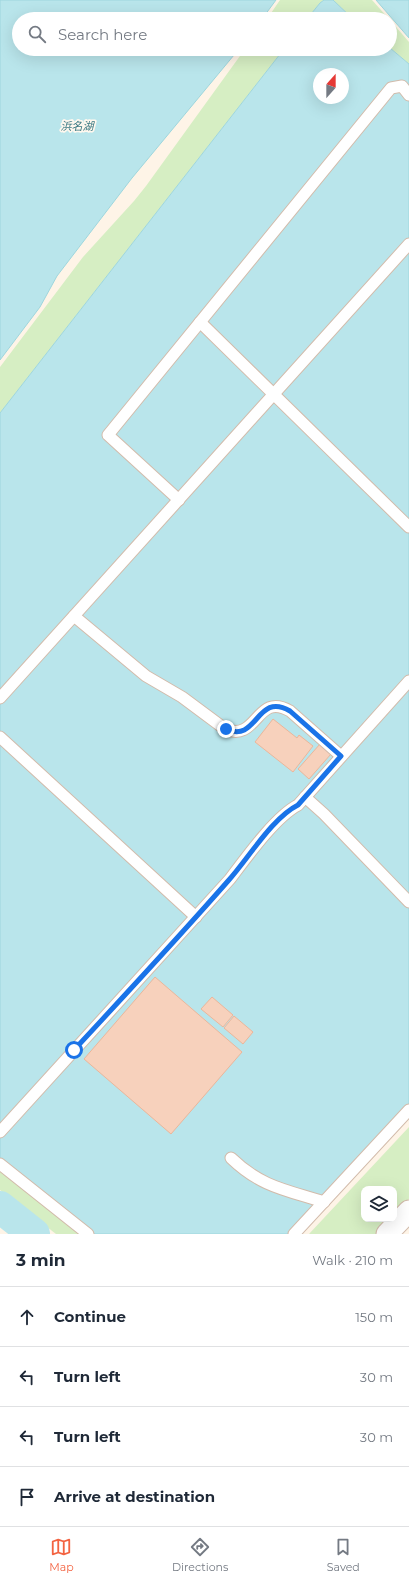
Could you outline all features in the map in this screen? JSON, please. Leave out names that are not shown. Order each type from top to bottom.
[{"type":"street","points":[[387,1234],[409,1210]]},
{"type":"lane","points":[[179,500],[108,435],[390,88],[402,86],[409,94]]},
{"type":"lane","points":[[0,698],[409,244]]},
{"type":"lane","points":[[200,322],[409,526]]},
{"type":"lane","points":[[74,616],[146,676],[182,697],[226,729],[233,732],[240,732],[247,728],[271,706],[283,707],[290,711],[341,756]]},
{"type":"lane","points":[[0,1132],[230,879],[265,835],[290,809],[298,805],[409,681]]},
{"type":"lane","points":[[0,737],[196,917]]},
{"type":"lane","points":[[305,796],[409,902]]},
{"type":"lane","points":[[294,1234],[409,1110]]},
{"type":"lane","points":[[231,1158],[254,1177],[267,1184],[324,1202]]},
{"type":"lane","points":[[0,1164],[88,1234]]},
{"type":"green space","points":[[280,0],[324,0],[313,12],[272,12]]},
{"type":"green space","points":[[333,0],[372,0],[383,12],[346,12]]},
{"type":"green space","points":[[397,28],[409,42],[409,64],[397,54]]},
{"type":"green space","points":[[240,56],[279,56],[0,413],[0,367],[83,257],[146,186]]},
{"type":"green space","points":[[409,1127],[409,1199],[397,1212],[397,1186],[361,1186],[361,1222],[387,1222],[376,1234],[309,1234]]},
{"type":"green space","points":[[0,1170],[81,1234],[56,1234],[0,1190]]},
{"type":"water","name":"浜名湖","points":[[0,0],[276,0],[267,12],[12,12],[12,56],[233,56],[132,178],[57,276],[40,307],[0,360]]},
{"type":"water","points":[[324,0],[333,0],[346,12],[313,12]]},
{"type":"water","points":[[376,0],[409,0],[409,38],[397,24],[397,12],[386,12]]},
{"type":"water","points":[[397,54],[409,64],[409,1118],[301,1234],[81,1234],[0,1170],[0,413],[279,56],[397,56]]},
{"type":"building","points":[[273,719],[297,738],[299,735],[313,746],[293,772],[255,742]]},
{"type":"building","points":[[320,744],[331,754],[309,779],[298,769]]},
{"type":"building","points":[[155,977],[242,1052],[171,1134],[84,1059]]},
{"type":"building","points":[[212,997],[233,1015],[223,1027],[201,1009]]},
{"type":"building","points":[[234,1016],[253,1032],[243,1044],[224,1028]]},
{"type":"waterway","points":[[0,1207],[34,1234]]},
{"type":"route","points":[[74,1050],[230,879],[265,835],[290,809],[298,805],[341,756],[290,711],[283,707],[271,706],[247,728],[240,732],[233,732],[226,729]]}]
